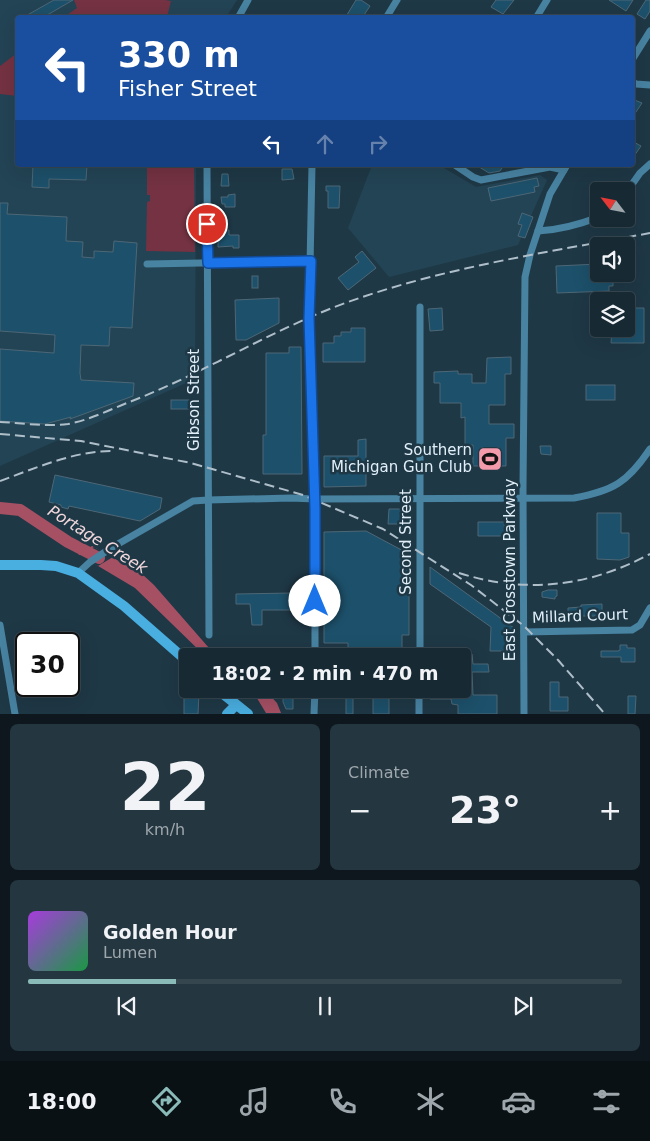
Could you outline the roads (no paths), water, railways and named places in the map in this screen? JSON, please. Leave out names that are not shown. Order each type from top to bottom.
[{"type":"main road","points":[[0,565],[56,566],[78,573],[124,606],[179,654]]},
{"type":"main road","points":[[228,698],[248,714]]},
{"type":"main road","points":[[227,714],[236,705]]},
{"type":"street","points":[[240,15],[248,0]]},
{"type":"street","points":[[388,15],[397,0]]},
{"type":"street","points":[[538,15],[547,0]]},
{"type":"street","points":[[635,55],[650,31]]},
{"type":"street","points":[[635,84],[650,85]]},
{"type":"street","points":[[633,182],[650,164]]},
{"type":"street","name":"Gibson Street","points":[[207,167],[209,635]]},
{"type":"street","points":[[312,167],[309,318],[315,499],[315,648]]},
{"type":"street","points":[[458,167],[473,177],[482,180],[550,167],[565,168]]},
{"type":"street","name":"East Crosstown Parkway","points":[[524,714],[523,498],[526,277],[530,255],[550,194],[565,168]]},
{"type":"street","points":[[538,231],[558,230],[590,220]]},
{"type":"street","points":[[146,264],[311,261]]},
{"type":"street","name":"Second Street","points":[[420,307],[420,648]]},
{"type":"street","points":[[78,573],[104,553],[193,501],[290,498],[574,498],[598,493],[615,485],[638,466],[650,448]]},
{"type":"street","name":"Millard Court","points":[[524,632],[626,630],[636,628],[645,618],[650,608]]},
{"type":"street","points":[[0,625],[15,714]]},
{"type":"street","points":[[314,698],[314,714]]},
{"type":"street","points":[[419,698],[419,714]]},
{"type":"waterway","name":"Portage Creek","points":[[0,508],[20,510],[68,542],[99,558]]},
{"type":"railway","points":[[0,422],[51,425],[68,424],[84,420],[159,390],[293,325],[348,302],[422,279],[460,270],[650,233]]},
{"type":"railway","points":[[0,434],[81,441],[191,463],[303,495],[383,529],[471,585],[524,626],[558,660],[605,714]]},
{"type":"railway","points":[[0,481],[86,453],[115,451]]},
{"type":"railway","points":[[459,573],[508,584],[556,584],[603,574],[650,554]]},
{"type":"place","name":"Southern Michigan Gun Club","points":[[490,459]]}]
